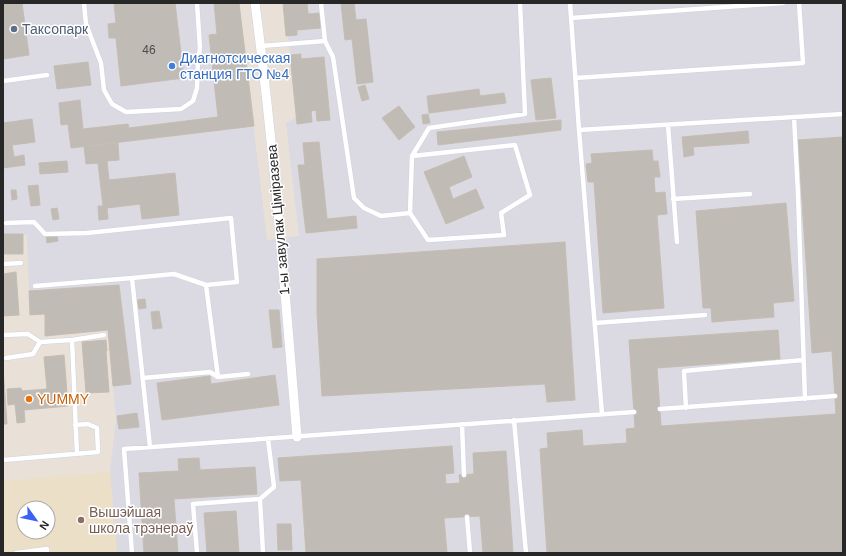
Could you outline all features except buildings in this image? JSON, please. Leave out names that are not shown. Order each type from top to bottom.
[{"type":"street","name":"1-ы завулак Ціміразева","points":[[255,3],[261,46],[280,238],[297,437]]},
{"type":"lane","points":[[84,3],[86,24],[101,63],[104,90],[112,104],[126,112],[182,109],[193,101],[197,88],[200,48],[197,3]]},
{"type":"lane","points":[[321,3],[325,41],[332,56],[354,198],[364,208],[381,216],[410,213]]},
{"type":"lane","points":[[412,156],[515,145],[530,195],[501,212],[504,235],[428,240],[410,213],[412,156],[429,128],[525,114],[520,3]]},
{"type":"lane","points":[[570,3],[602,414]]},
{"type":"lane","points":[[571,18],[783,3]]},
{"type":"lane","points":[[575,78],[803,63],[799,3]]},
{"type":"lane","points":[[261,46],[325,41]]},
{"type":"lane","points":[[182,62],[198,60]]},
{"type":"lane","points":[[3,82],[47,75]]},
{"type":"lane","points":[[579,130],[843,114]]},
{"type":"lane","points":[[794,117],[805,399]]},
{"type":"lane","points":[[668,125],[677,242]]},
{"type":"lane","points":[[673,199],[750,194]]},
{"type":"lane","points":[[6,223],[34,222],[45,234],[87,233],[232,218],[237,282],[206,285],[174,274],[35,286]]},
{"type":"lane","points":[[3,264],[22,263]]},
{"type":"lane","points":[[132,278],[150,447]]},
{"type":"lane","points":[[206,285],[218,377]]},
{"type":"lane","points":[[594,323],[705,315]]},
{"type":"lane","points":[[3,336],[28,334],[40,342],[72,340],[104,335]]},
{"type":"lane","points":[[72,340],[77,454]]},
{"type":"lane","points":[[6,358],[32,354],[40,342]]},
{"type":"lane","points":[[686,408],[684,371],[804,360]]},
{"type":"lane","points":[[143,378],[210,372],[218,377],[248,374]]},
{"type":"lane","points":[[660,409],[835,396]]},
{"type":"lane","points":[[132,553],[124,449],[634,412]]},
{"type":"lane","points":[[514,420],[526,553]]},
{"type":"lane","points":[[3,460],[98,452],[97,428],[88,424],[75,425]]},
{"type":"lane","points":[[462,424],[464,475]]},
{"type":"lane","points":[[197,553],[193,504],[260,499],[274,487],[268,439]]},
{"type":"lane","points":[[260,499],[263,553]]},
{"type":"lane","points":[[467,517],[470,553]]},
{"type":"lane","points":[[16,553],[47,550],[47,553]]},
{"type":"shaded area","points":[[3,3],[239,3],[267,240],[299,236],[286,123],[297,117],[283,3],[843,3],[843,553],[117,553],[110,472],[116,419],[113,386],[131,384],[119,285],[29,291],[27,235],[3,234]]},
{"type":"shaded area","name":"Вышэйшая школа трэнераў","points":[[110,472],[117,553],[3,553],[3,481]]},
{"type":"place","name":"Таксопарк","points":[[14,29]]},
{"type":"place","name":"Диагнотсическая станция ГТО №4","points":[[172,66]]},
{"type":"place","name":"YUMMY","points":[[29,399]]},
{"type":"place","name":"Вышэйшая школа трэнераў","points":[[81,520]]}]
